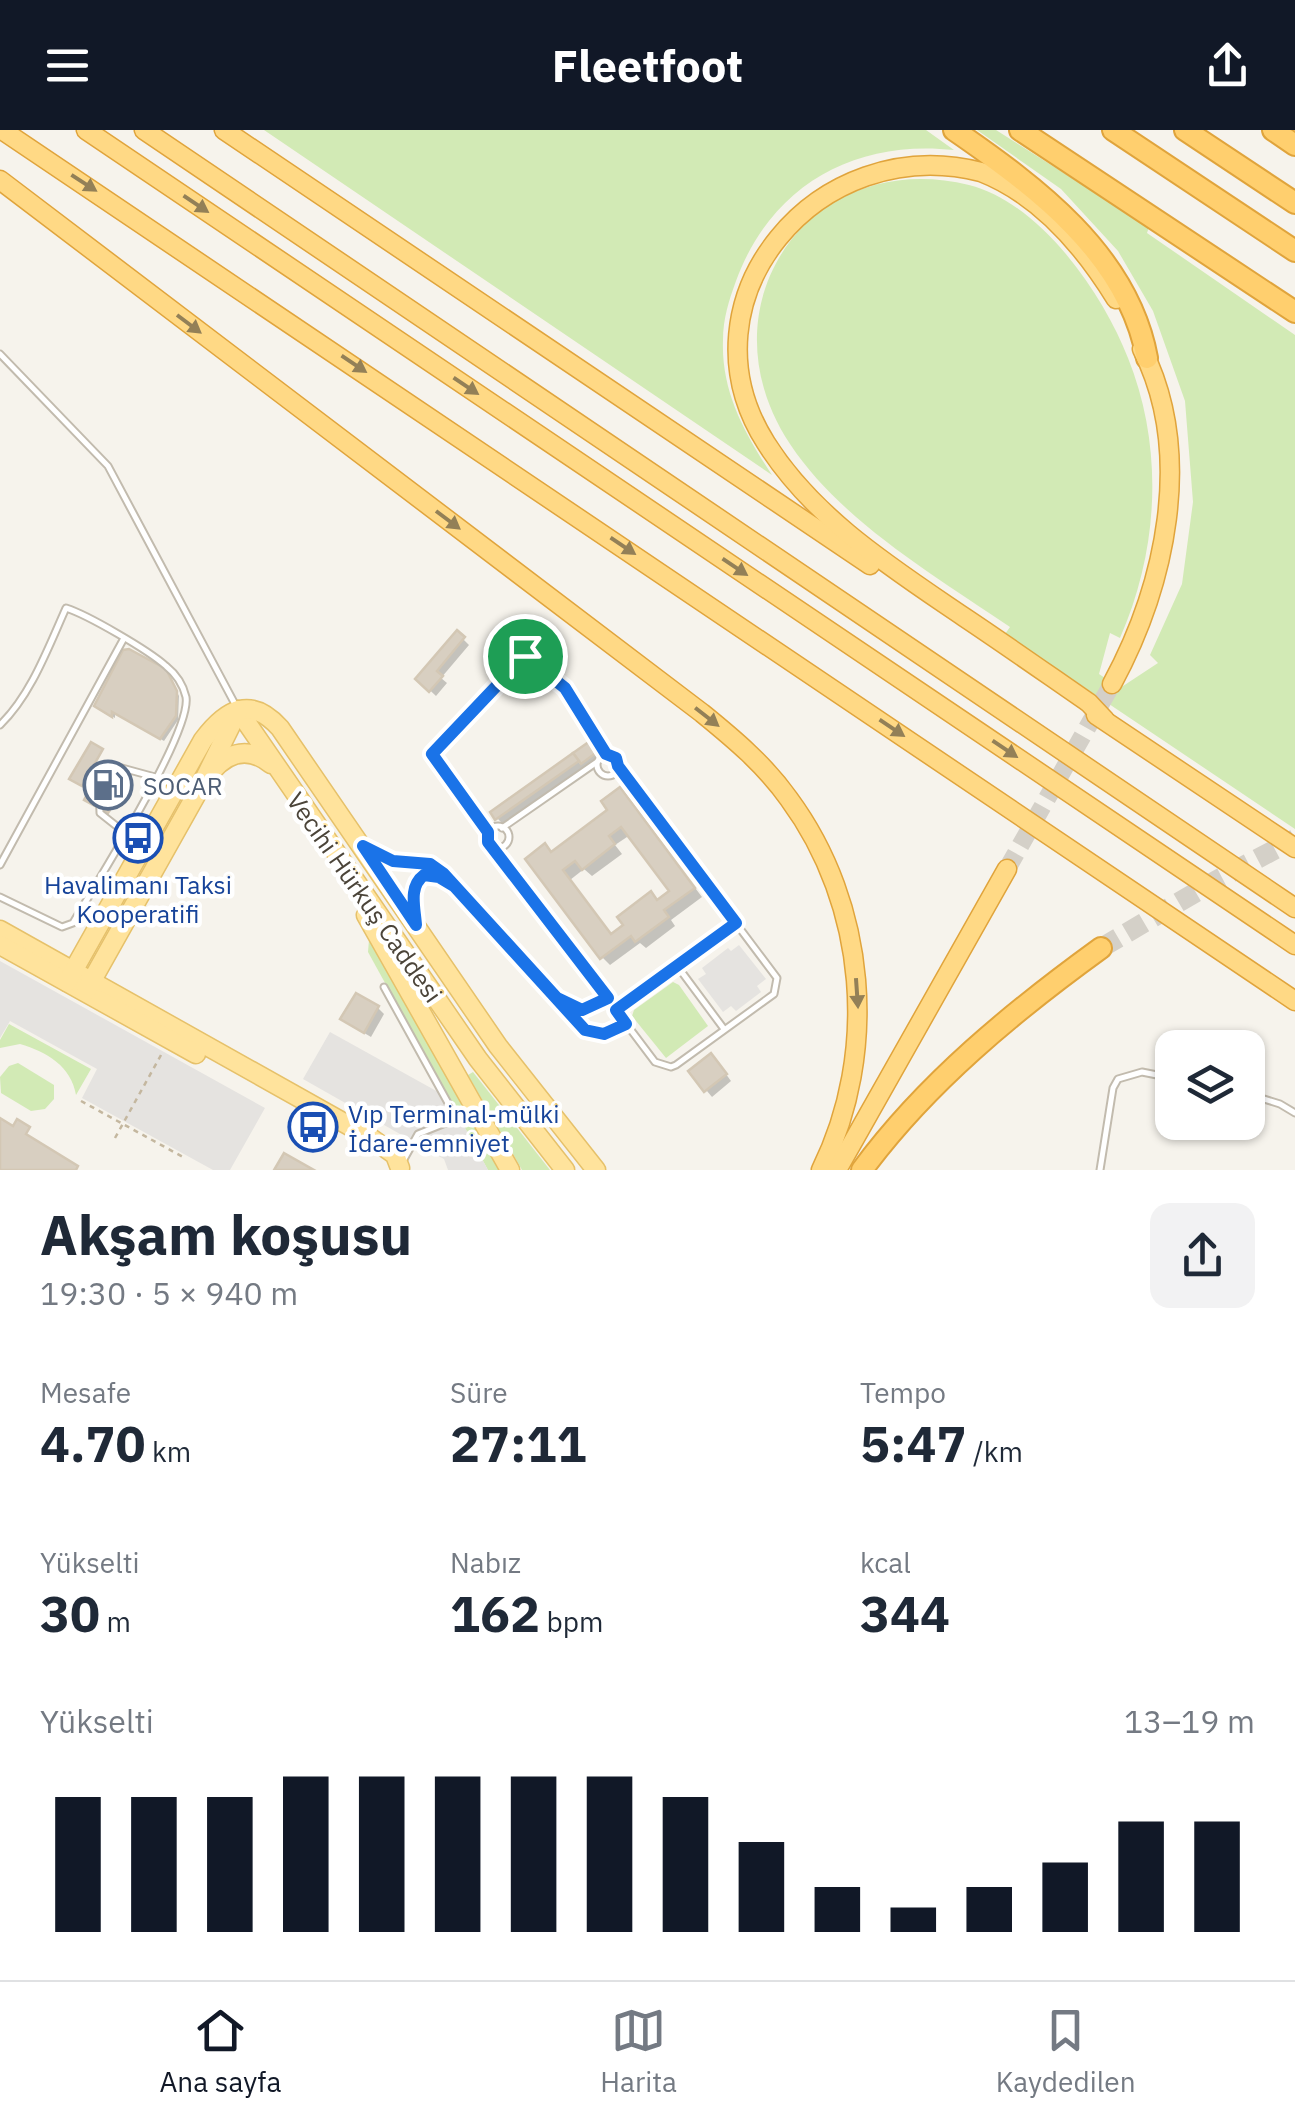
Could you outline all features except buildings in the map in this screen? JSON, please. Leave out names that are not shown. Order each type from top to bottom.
[{"type":"highway","points":[[2,130],[1295,1001]]},
{"type":"highway","points":[[86,130],[1295,945]]},
{"type":"highway","points":[[144,130],[1295,908]]},
{"type":"highway","points":[[224,130],[1295,848]]},
{"type":"highway","points":[[954,130],[1031,186],[1096,252],[1132,310],[1142,334],[1166,443],[1168,513],[1152,596],[1112,684]]},
{"type":"highway","points":[[1020,130],[1295,312]]},
{"type":"highway","points":[[1113,130],[1295,251]]},
{"type":"highway","points":[[1186,130],[1295,203]]},
{"type":"highway","points":[[1273,130],[1295,145]]},
{"type":"highway","points":[[1105,720],[1089,703],[882,561],[811,498],[754,423],[740,382],[738,320],[747,284],[766,244],[808,199],[864,169],[904,162],[938,162],[988,175],[1043,210],[1090,260],[1123,310],[1147,358]]},
{"type":"highway","points":[[0,180],[702,713],[770,774],[806,824],[835,884],[846,919],[857,982],[857,1039],[850,1086],[836,1136],[821,1170]]},
{"type":"highway","points":[[837,1170],[1007,870]]},
{"type":"highway","points":[[862,1170],[930,1092],[987,1038],[1101,948]]},
{"type":"main road","name":"Vecihi Hürkuş Caddesi","points":[[565,1170],[479,1060],[238,710],[246,707],[268,715],[532,1092],[596,1170]]},
{"type":"main road","points":[[88,987],[200,788],[238,710]]},
{"type":"main road","points":[[70,977],[204,740],[211,729],[238,710]]},
{"type":"main road","points":[[200,788],[216,766],[232,754],[251,754],[276,769]]},
{"type":"main road","points":[[342,864],[362,908],[510,1170]]},
{"type":"main road","points":[[0,930],[70,977]]},
{"type":"main road","points":[[0,945],[70,977],[387,1147],[401,1169]]},
{"type":"lane","points":[[0,354],[108,466],[238,710]]},
{"type":"lane","points":[[0,726],[29,684],[66,608],[164,664],[180,680],[186,698],[181,725],[156,777],[73,923],[62,927],[0,897]]},
{"type":"lane","points":[[0,865],[123,640]]},
{"type":"lane","points":[[525,656],[565,688],[606,754],[616,758],[618,766],[774,972],[777,986],[774,994],[671,1067],[655,1062],[487,839],[488,832],[432,754],[525,656]]},
{"type":"lane","points":[[488,832],[502,828],[606,754]]},
{"type":"lane","points":[[598,762],[600,773],[607,776],[614,774],[618,766]]},
{"type":"lane","points":[[124,832],[100,813],[99,802],[112,776],[122,768],[156,777]]},
{"type":"lane","points":[[494,847],[500,848],[508,841],[502,828]]},
{"type":"lane","points":[[363,846],[393,861],[430,864],[592,1033],[615,1031],[626,1024]]},
{"type":"lane","points":[[416,925],[414,893],[418,879],[431,874],[454,886]]},
{"type":"lane","points":[[616,1010],[736,923]]},
{"type":"lane","points":[[678,968],[724,1029]]},
{"type":"lane","points":[[384,988],[452,1112],[448,1122],[418,1134],[401,1169]]},
{"type":"lane","points":[[557,998],[582,1010],[608,998]]},
{"type":"lane","points":[[1100,1170],[1113,1088],[1118,1080],[1142,1072],[1155,1075]]},
{"type":"lane","points":[[1265,1099],[1295,1112]]},
{"type":"path","points":[[115,1138],[161,1055]]},
{"type":"path","points":[[82,1101],[183,1157]]},
{"type":"green space","points":[[264,130],[926,130],[954,150],[883,152],[821,175],[794,194],[751,247],[727,310],[723,359],[737,412],[772,475]]},
{"type":"green space","points":[[977,130],[996,130],[1149,227],[1147,233],[1295,335],[1295,829],[1005,634],[1010,627],[862,522],[811,472],[790,444],[765,392],[757,340],[764,292],[785,248],[818,214],[860,190],[911,179],[969,185],[1021,211],[1066,254],[1086,280],[1117,333],[1140,392],[1152,463],[1149,534],[1133,604],[1120,638],[1110,633],[1099,674],[1120,688],[1158,663],[1150,655],[1182,584],[1193,502],[1185,401],[1153,311],[1118,251],[1061,189]]},
{"type":"green space","points":[[369,940],[501,1170],[488,1170],[368,952]]},
{"type":"green space","points":[[673,982],[708,1026],[666,1058],[632,1016],[634,1010]]},
{"type":"green space","points":[[9,1024],[91,1069],[76,1095],[69,1076],[48,1056],[20,1044],[0,1048]]},
{"type":"green space","points":[[18,1063],[54,1085],[54,1099],[45,1109],[31,1111],[1,1093],[0,1077],[9,1066]]},
{"type":"green space","points":[[473,1072],[550,1170],[522,1170],[468,1075]]},
{"type":"shaded area","points":[[739,945],[766,979],[757,986],[761,992],[736,1011],[731,1006],[723,1012],[698,979],[706,974],[702,968],[728,948],[731,951]]},
{"type":"shaded area","points":[[0,961],[265,1108],[230,1170],[213,1170],[82,1098],[97,1069],[10,1021],[0,1038]]},
{"type":"shaded area","points":[[330,1032],[449,1098],[488,1170],[448,1170],[444,1159],[303,1079]]},
{"type":"tunnel","points":[[1007,869],[1112,684]]},
{"type":"tunnel","points":[[1101,948],[1295,839]]},
{"type":"place","name":"SOCAR","points":[[108,785]]},
{"type":"place","name":"Havalimanı Taksi Kooperatifi","points":[[138,838]]},
{"type":"place","name":"Vıp Terminal-mülki İdare-emniyet","points":[[313,1127]]},
{"type":"route","points":[[525,656],[565,688],[606,754],[616,758],[618,766],[736,923],[616,1010],[626,1024],[604,1034],[585,1030],[454,886],[439,877],[431,874],[418,879],[414,893],[416,925],[363,846],[393,861],[430,864],[444,874],[557,998],[582,1010],[608,998],[488,842],[488,832],[432,754],[525,656]]}]
